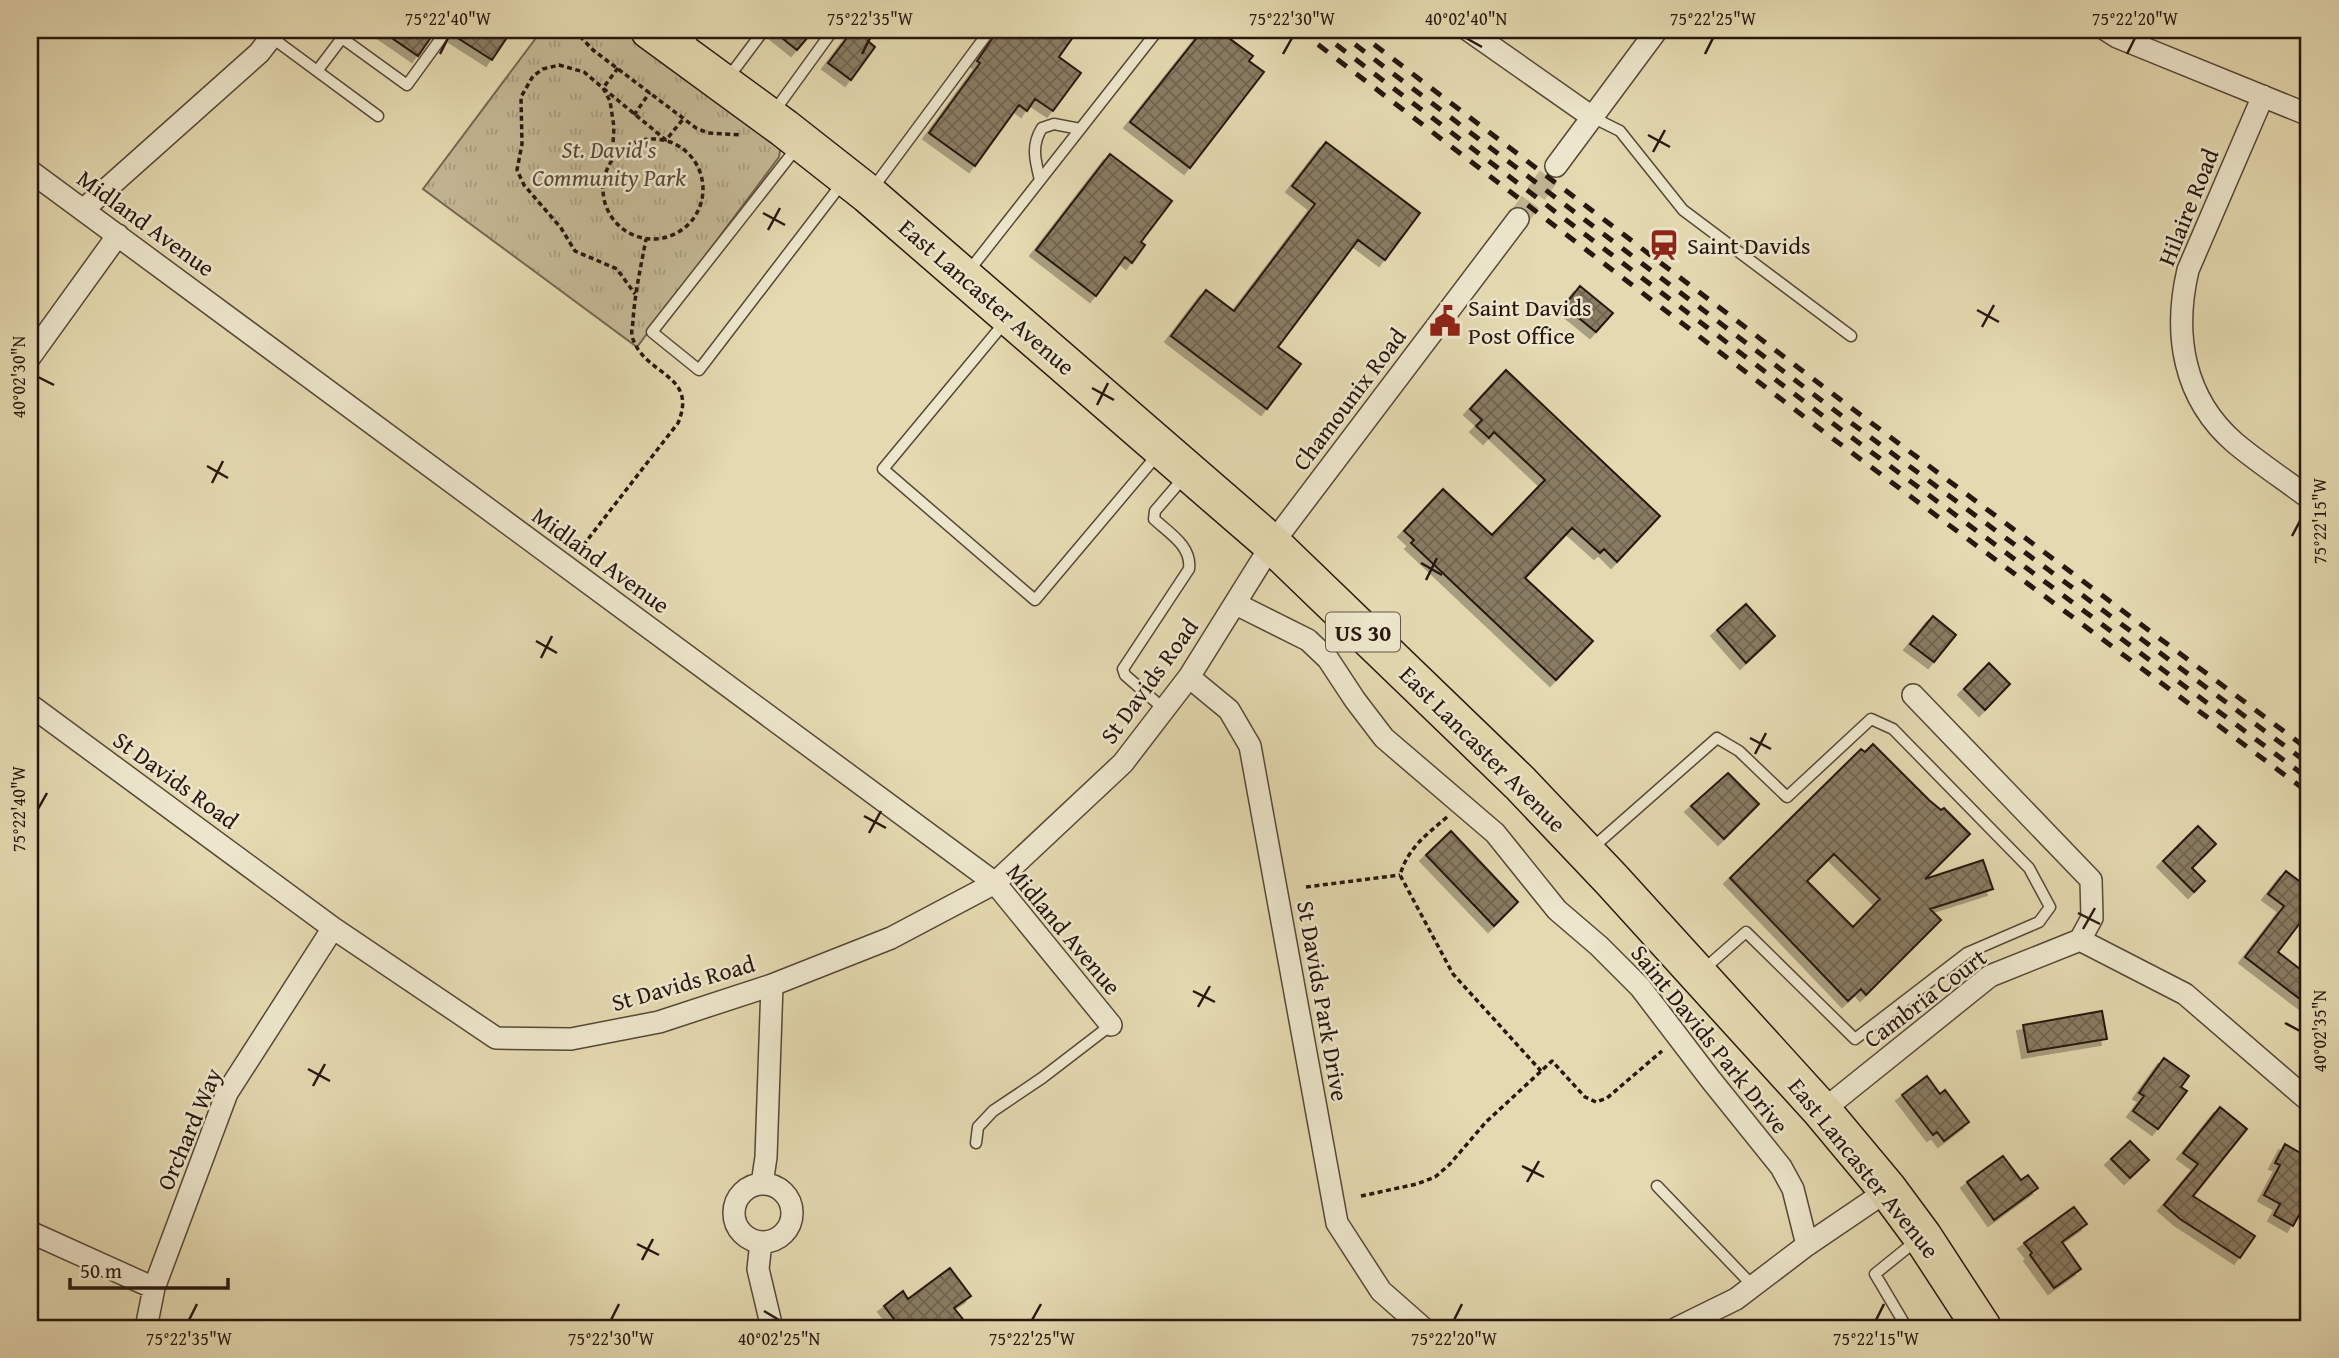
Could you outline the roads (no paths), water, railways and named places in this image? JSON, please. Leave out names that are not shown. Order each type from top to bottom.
[{"type":"highway","name":"East Lancaster Avenue","points":[[673,38],[724,84],[761,128],[802,142],[858,185],[1272,544],[1520,783],[1822,1111],[1888,1190],[1922,1236],[1982,1328]]},
{"type":"street","points":[[1468,30],[1592,117]]},
{"type":"street","points":[[1556,166],[1657,30]]},
{"type":"street","points":[[2106,30],[2117,37],[2309,115]]},
{"type":"street","points":[[84,209],[259,53],[274,33]]},
{"type":"street","name":"Hilaire Road","points":[[2263,96],[2188,270],[2182,296],[2181,331],[2186,364],[2195,393],[2210,417],[2234,442],[2309,498]]},
{"type":"street","name":"Midland Avenue","points":[[30,171],[995,883],[1111,1025]]},
{"type":"street","name":"Chamounix Road","points":[[1272,544],[1518,219]]},
{"type":"street","points":[[30,356],[118,235]]},
{"type":"street","name":"St Davids Road","points":[[30,705],[333,928],[496,1038],[571,1040],[659,1022],[772,985],[891,938],[995,883],[1123,763],[1189,677],[1272,544]]},
{"type":"street","name":"Saint Davids Park Drive","points":[[1236,604],[1308,640],[1328,659],[1354,700],[1384,738],[1495,833],[1557,910],[1599,946],[1640,987],[1781,1167],[1793,1189],[1807,1245]]},
{"type":"street","name":"St Davids Park Drive","points":[[1189,677],[1229,710],[1250,746],[1337,1223],[1381,1291],[1423,1328]]},
{"type":"street","points":[[1913,695],[2091,880],[2092,918],[2080,940],[2185,994],[2309,1101]]},
{"type":"street","name":"Orchard Way","points":[[146,1328],[154,1288],[227,1093],[333,928]]},
{"type":"street","name":"Cambria Court","points":[[1822,1111],[1990,976],[2080,940]]},
{"type":"street","points":[[762,1184],[766,1157],[772,985]]},
{"type":"street","points":[[762,1184],[781,1190],[791,1204],[789,1228],[782,1236],[769,1242],[751,1240],[741,1233],[734,1214],[741,1194],[748,1188],[762,1184]]},
{"type":"street","points":[[1677,1328],[1736,1299],[1807,1245],[1888,1190]]},
{"type":"street","points":[[30,1233],[154,1288]]},
{"type":"street","points":[[761,1242],[758,1269],[772,1328]]},
{"type":"lane","points":[[317,71],[345,34],[407,85],[447,30]]},
{"type":"lane","points":[[724,84],[764,30]]},
{"type":"lane","points":[[761,128],[833,30]]},
{"type":"lane","points":[[802,142],[652,332],[699,370],[990,30]]},
{"type":"lane","points":[[964,276],[1158,30]]},
{"type":"lane","points":[[274,33],[317,71],[378,116]]},
{"type":"lane","points":[[1592,117],[1620,131],[1683,210],[1851,336]]},
{"type":"lane","points":[[1040,180],[1035,158],[1035,139],[1042,128],[1054,124],[1080,129]]},
{"type":"lane","points":[[1009,317],[883,469],[1035,600],[1175,461]]},
{"type":"lane","points":[[1164,709],[1125,675],[1123,669],[1189,569],[1191,559],[1188,551],[1154,519],[1175,461]]},
{"type":"lane","points":[[1586,853],[1717,738],[1739,751],[1787,797],[1871,719],[1893,729],[2029,868],[2050,907],[2039,922],[1967,953],[1855,1039],[1746,932],[1698,974]]},
{"type":"lane","points":[[976,1143],[978,1127],[993,1111],[1042,1078],[1111,1025]]},
{"type":"lane","points":[[1657,1186],[1753,1286]]},
{"type":"lane","points":[[1907,1328],[1875,1274],[1922,1236]]},
{"type":"tunnel","points":[[1518,219],[1556,166]]},
{"type":"railway","points":[[1299,30],[1828,435],[2309,793]]},
{"type":"railway","points":[[1317,30],[1835,425],[2309,779]]},
{"type":"railway","points":[[1336,30],[1842,416],[2309,764]]},
{"type":"railway","points":[[1355,30],[1850,407],[2309,750]]},
{"type":"place","name":"Saint Davids","points":[[1664,245]]},
{"type":"place","name":"Saint Davids Post Office","points":[[1445,321]]},
{"type":"park label","name":"St. David's Community Park","points":[[609,163]]}]
